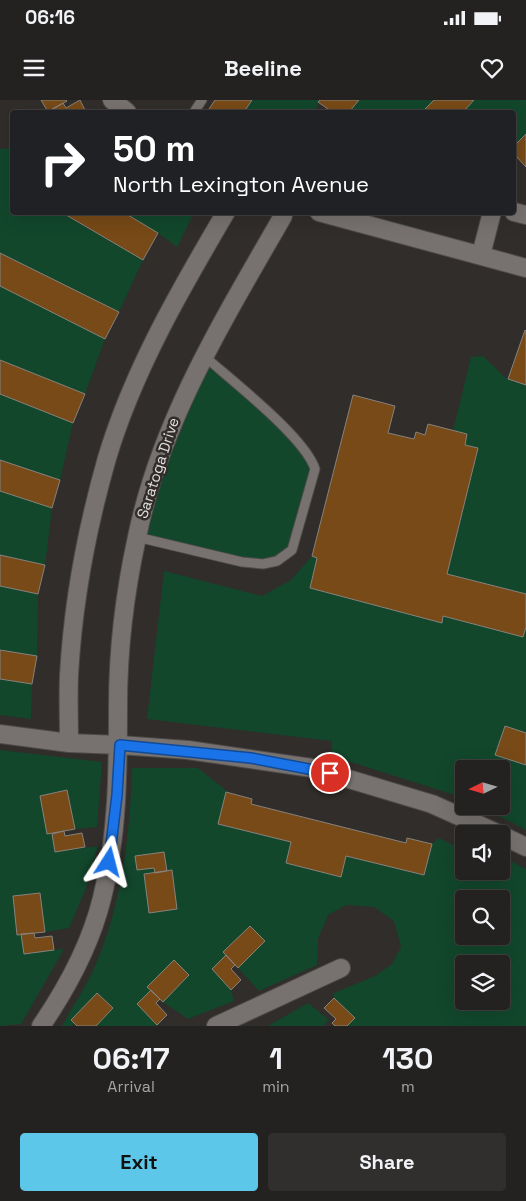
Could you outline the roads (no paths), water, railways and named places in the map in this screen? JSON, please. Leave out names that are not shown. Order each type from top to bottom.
[{"type":"street","points":[[112,100],[125,110]]},
{"type":"street","points":[[69,743],[69,675],[79,590],[92,519],[108,457],[137,380],[177,296],[224,215]]},
{"type":"street","name":"Saratoga Drive","points":[[41,1026],[57,1003],[82,953],[102,899],[112,844],[120,745],[118,704],[123,622],[137,537],[158,460],[178,408],[203,355],[280,215]]},
{"type":"street","points":[[330,215],[526,268]]},
{"type":"street","points":[[481,255],[491,215]]},
{"type":"street","points":[[0,734],[69,743],[188,750],[312,768],[432,804],[480,825]]},
{"type":"street","points":[[510,839],[526,847]]},
{"type":"street","points":[[216,1026],[341,968]]},
{"type":"lane","points":[[137,537],[242,562],[263,564],[277,561],[292,550],[315,469],[311,457],[288,432],[203,355]]}]
